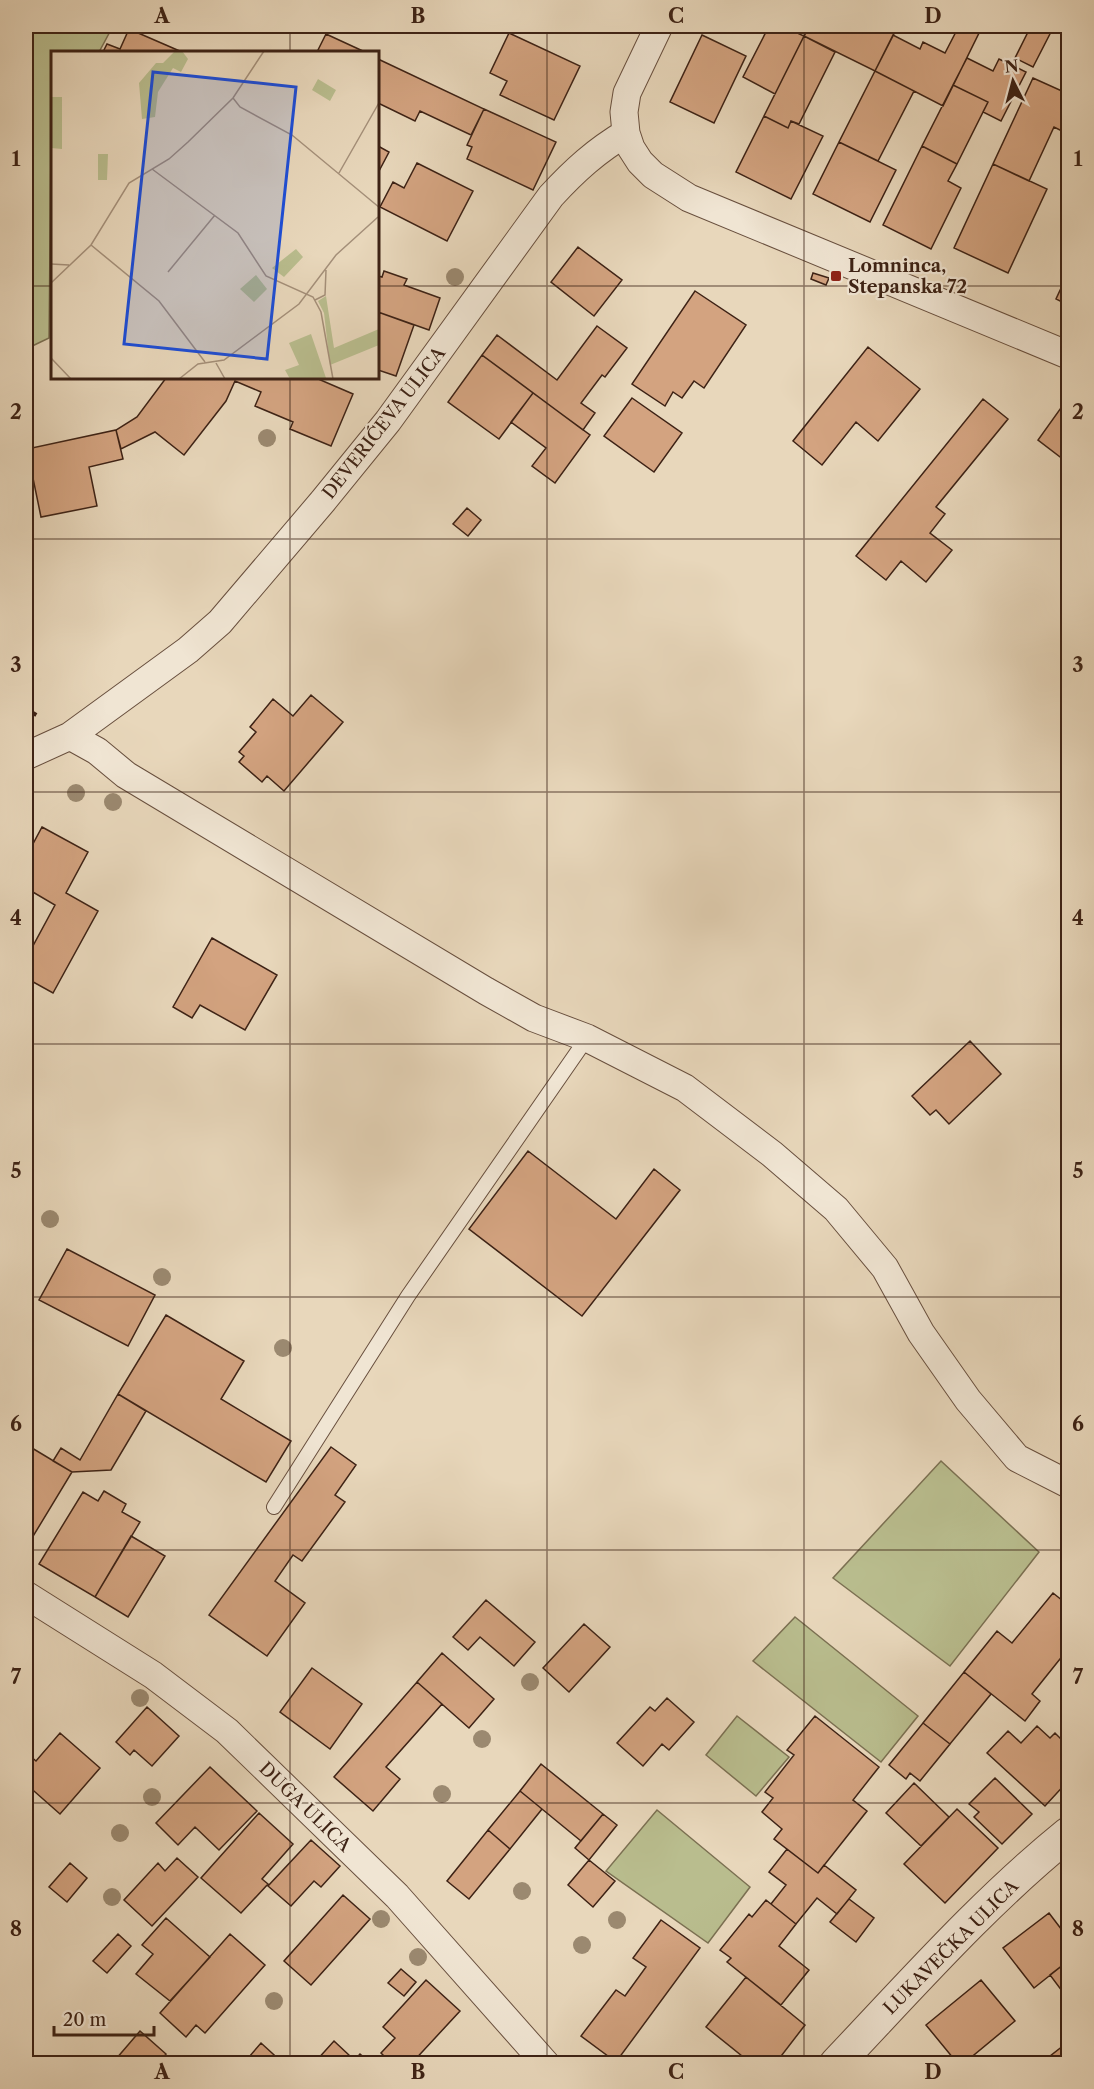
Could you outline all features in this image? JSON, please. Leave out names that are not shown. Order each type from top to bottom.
[{"type":"street","points":[[659,26],[627,93],[624,112],[626,133],[631,148],[652,175],[689,198],[1068,355]]},
{"type":"street","name":"DEVERIĆEVA ULICA","points":[[26,756],[70,736],[188,650],[220,622],[388,421],[551,196],[577,168],[603,147],[626,133]]},
{"type":"street","points":[[70,736],[97,751],[126,775],[486,991],[534,1018],[587,1038],[685,1088],[772,1154],[836,1209],[885,1268],[921,1333],[968,1400],[1017,1458],[1068,1484]]},
{"type":"street","name":"DUGA ULICA","points":[[26,1595],[153,1675],[227,1731],[397,1896],[546,2064]]},
{"type":"street","name":"LUKAVEČKA ULICA","points":[[836,2064],[964,1930],[1068,1834]]},
{"type":"lane","points":[[274,1507],[408,1296],[587,1038]]},
{"type":"green space","points":[[26,26],[113,26],[100,51],[51,51],[49,338],[26,349]]},
{"type":"green space","points":[[941,1461],[1039,1552],[950,1666],[833,1578]]},
{"type":"green space","points":[[795,1617],[918,1716],[881,1762],[753,1661]]},
{"type":"green space","points":[[737,1716],[789,1757],[756,1796],[706,1755]]},
{"type":"green space","points":[[657,1810],[750,1887],[708,1943],[606,1871]]},
{"type":"building","points":[[574,26],[594,26],[590,33]]},
{"type":"building","points":[[769,26],[782,26],[804,36],[775,94],[743,77]]},
{"type":"building","points":[[810,26],[898,26],[875,71],[804,36]]},
{"type":"building","points":[[959,26],[969,26],[980,31],[943,106],[875,71],[893,35],[920,49],[923,42],[945,53]]},
{"type":"building","points":[[1031,26],[1054,26],[1033,67],[1015,58]]},
{"type":"building","points":[[129,29],[180,51],[104,51],[107,44],[120,49]]},
{"type":"building","points":[[509,33],[580,66],[554,120],[500,95],[507,81],[490,73]]},
{"type":"building","points":[[326,34],[363,51],[318,51]]},
{"type":"building","points":[[702,35],[746,56],[714,123],[670,102]]},
{"type":"building","points":[[804,36],[835,52],[799,124],[791,121],[788,128],[764,116]]},
{"type":"building","points":[[967,58],[993,71],[999,59],[1026,72],[1001,121],[983,112],[988,102],[953,85]]},
{"type":"building","points":[[380,60],[484,109],[471,135],[420,111],[415,121],[380,104]]},
{"type":"building","points":[[875,71],[914,91],[878,161],[839,142]]},
{"type":"building","points":[[1033,78],[1064,92],[1068,83],[1068,134],[1054,127],[1029,181],[993,164]]},
{"type":"building","points":[[953,85],[988,102],[957,164],[922,146]]},
{"type":"building","points":[[484,109],[556,142],[533,190],[467,159],[472,147],[467,145]]},
{"type":"building","points":[[764,116],[788,128],[791,121],[823,136],[791,199],[736,172]]},
{"type":"building","points":[[839,142],[896,170],[870,222],[813,194]]},
{"type":"building","points":[[922,146],[957,164],[948,181],[961,188],[931,249],[883,225]]},
{"type":"building","points":[[380,147],[389,152],[380,169]]},
{"type":"building","points":[[417,163],[473,191],[447,241],[380,207],[393,182],[404,188]]},
{"type":"building","points":[[993,164],[1047,189],[1008,273],[954,248]]},
{"type":"building","points":[[578,247],[622,280],[594,316],[551,282]]},
{"type":"building","points":[[384,271],[407,279],[404,285],[440,298],[429,330],[380,313],[380,276],[382,277]]},
{"type":"building","points":[[813,273],[829,278],[826,285],[811,279]]},
{"type":"building","points":[[1068,273],[1068,305],[1056,299]]},
{"type":"building","points":[[695,291],[746,325],[704,388],[694,381],[682,398],[673,392],[665,406],[632,384]]},
{"type":"building","points":[[380,313],[414,325],[396,376],[380,371]]},
{"type":"building","points":[[597,326],[627,348],[605,377],[602,375],[581,403],[595,413],[583,430],[482,355],[497,335],[557,380]]},
{"type":"building","points":[[868,347],[920,389],[878,441],[856,422],[822,465],[793,441]]},
{"type":"building","points":[[482,355],[533,393],[499,439],[448,402]]},
{"type":"building","points":[[165,380],[321,380],[353,394],[331,446],[290,429],[293,422],[255,406],[261,392],[235,381],[226,401],[184,455],[155,432],[121,449],[116,430],[137,417]]},
{"type":"building","points":[[533,393],[590,435],[555,483],[532,466],[546,448],[511,422]]},
{"type":"building","points":[[632,398],[682,433],[654,472],[604,436]]},
{"type":"building","points":[[1068,398],[1068,463],[1038,440]]},
{"type":"building","points":[[983,399],[1008,419],[936,507],[945,514],[930,533],[952,550],[926,582],[901,561],[886,580],[856,556]]},
{"type":"building","points":[[116,430],[123,459],[89,467],[97,506],[41,517],[27,449]]},
{"type":"building","points":[[467,508],[481,520],[468,536],[453,524]]},
{"type":"building","points":[[311,695],[343,722],[284,791],[267,776],[262,782],[239,762],[244,756],[239,752],[256,732],[250,727],[273,699],[293,716]]},
{"type":"building","points":[[42,827],[88,852],[66,893],[98,911],[53,993],[26,978],[26,973],[33,960],[27,957],[55,905],[26,888],[26,857]]},
{"type":"building","points":[[212,938],[277,975],[245,1030],[200,1005],[192,1018],[173,1007]]},
{"type":"building","points":[[970,1041],[1001,1074],[949,1124],[936,1110],[930,1115],[912,1096]]},
{"type":"building","points":[[528,1151],[616,1219],[654,1169],[680,1190],[582,1316],[469,1229]]},
{"type":"building","points":[[67,1249],[155,1295],[128,1346],[39,1300]]},
{"type":"building","points":[[166,1315],[244,1361],[221,1399],[291,1441],[266,1482],[118,1394]]},
{"type":"building","points":[[118,1394],[146,1411],[111,1470],[72,1472],[53,1461],[61,1448],[80,1460]]},
{"type":"building","points":[[27,1445],[72,1472],[32,1538],[26,1534]]},
{"type":"building","points":[[331,1447],[356,1465],[335,1495],[345,1502],[302,1561],[293,1555],[275,1581],[305,1603],[267,1656],[209,1615]]},
{"type":"building","points":[[104,1491],[126,1504],[122,1512],[140,1522],[95,1597],[39,1564],[83,1492],[98,1501]]},
{"type":"building","points":[[131,1536],[165,1556],[128,1617],[95,1597]]},
{"type":"building","points":[[1053,1593],[1068,1605],[1068,1649],[1032,1694],[1040,1701],[1025,1721],[964,1672],[997,1631],[1012,1643]]},
{"type":"building","points":[[486,1600],[535,1642],[514,1666],[480,1637],[468,1650],[453,1637]]},
{"type":"building","points":[[584,1624],[610,1647],[569,1692],[543,1668]]},
{"type":"building","points":[[442,1653],[494,1699],[469,1728],[417,1682]]},
{"type":"building","points":[[312,1668],[362,1704],[330,1749],[280,1712]]},
{"type":"building","points":[[964,1672],[991,1694],[950,1744],[923,1723]]},
{"type":"building","points":[[417,1682],[442,1704],[386,1767],[400,1779],[373,1811],[334,1777]]},
{"type":"building","points":[[667,1698],[694,1722],[669,1750],[662,1744],[643,1766],[617,1743],[650,1707],[655,1711]]},
{"type":"building","points":[[147,1707],[179,1736],[152,1766],[134,1750],[130,1755],[116,1742]]},
{"type":"building","points":[[815,1716],[879,1767],[853,1800],[867,1811],[818,1873],[774,1839],[782,1829],[762,1812],[773,1798],[765,1792],[794,1755],[787,1750]]},
{"type":"building","points":[[923,1723],[950,1744],[920,1781],[910,1773],[906,1779],[889,1765]]},
{"type":"building","points":[[1037,1726],[1050,1738],[1055,1733],[1068,1746],[1068,1781],[1045,1806],[987,1753],[1008,1731],[1021,1743]]},
{"type":"building","points":[[60,1733],[100,1768],[60,1814],[26,1784],[26,1759],[29,1755],[36,1761]]},
{"type":"building","points":[[541,1764],[603,1814],[581,1841],[520,1791]]},
{"type":"building","points":[[210,1767],[257,1811],[219,1850],[195,1827],[178,1845],[156,1823]]},
{"type":"building","points":[[995,1778],[1032,1814],[1002,1844],[974,1817],[979,1812],[969,1804]]},
{"type":"building","points":[[914,1783],[949,1817],[921,1846],[886,1813]]},
{"type":"building","points":[[520,1791],[542,1809],[510,1849],[488,1830]]},
{"type":"building","points":[[957,1809],[998,1848],[945,1903],[904,1864]]},
{"type":"building","points":[[259,1813],[293,1844],[262,1879],[268,1884],[241,1913],[201,1878]]},
{"type":"building","points":[[603,1814],[617,1825],[589,1860],[575,1848]]},
{"type":"building","points":[[488,1830],[510,1849],[469,1899],[447,1881]]},
{"type":"building","points":[[311,1840],[340,1866],[321,1887],[314,1881],[291,1906],[268,1886]]},
{"type":"building","points":[[787,1849],[818,1873],[824,1865],[856,1890],[837,1914],[817,1898],[796,1924],[771,1904],[786,1885],[769,1872]]},
{"type":"building","points":[[177,1858],[198,1877],[152,1926],[124,1900],[158,1863],[165,1871]]},
{"type":"building","points":[[589,1860],[615,1881],[593,1907],[568,1885]]},
{"type":"building","points":[[70,1863],[87,1878],[67,1902],[49,1887]]},
{"type":"building","points":[[343,1895],[370,1919],[311,1985],[284,1961]]},
{"type":"building","points":[[849,1899],[874,1918],[856,1942],[830,1922]]},
{"type":"building","points":[[766,1900],[796,1924],[779,1946],[809,1970],[781,2005],[727,1962],[731,1958],[720,1950],[749,1914],[752,1917]]},
{"type":"building","points":[[1049,1913],[1068,1938],[1068,1961],[1034,1988],[1003,1948]]},
{"type":"building","points":[[166,1918],[210,1957],[170,2001],[136,1974],[153,1954],[142,1945]]},
{"type":"building","points":[[661,1920],[700,1948],[616,2062],[581,2036],[616,1990],[625,1996],[646,1967],[633,1958]]},
{"type":"building","points":[[118,1934],[131,1946],[107,1973],[93,1961]]},
{"type":"building","points":[[230,1934],[265,1965],[205,2033],[196,2025],[186,2037],[160,2013]]},
{"type":"building","points":[[1068,1961],[1068,1999],[1050,1975]]},
{"type":"building","points":[[401,1969],[416,1982],[404,1996],[388,1983]]},
{"type":"building","points":[[746,1977],[805,2025],[775,2064],[752,2064],[706,2027]]},
{"type":"building","points":[[426,1980],[460,2011],[411,2064],[392,2064],[381,2053],[395,2038],[383,2027]]},
{"type":"building","points":[[981,1980],[1015,2021],[963,2064],[958,2064],[926,2025]]},
{"type":"building","points":[[140,2031],[166,2054],[158,2064],[121,2064],[116,2059]]},
{"type":"building","points":[[334,2041],[350,2056],[343,2064],[319,2064],[316,2061]]},
{"type":"building","points":[[1068,2042],[1068,2064],[1047,2064],[1045,2060]]},
{"type":"building","points":[[261,2043],[284,2064],[243,2064]]},
{"type":"building","points":[[360,2054],[372,2064],[351,2064]]},
{"type":"place","name":"Lomninca, Stepanska 72","points":[[836,276]]}]
